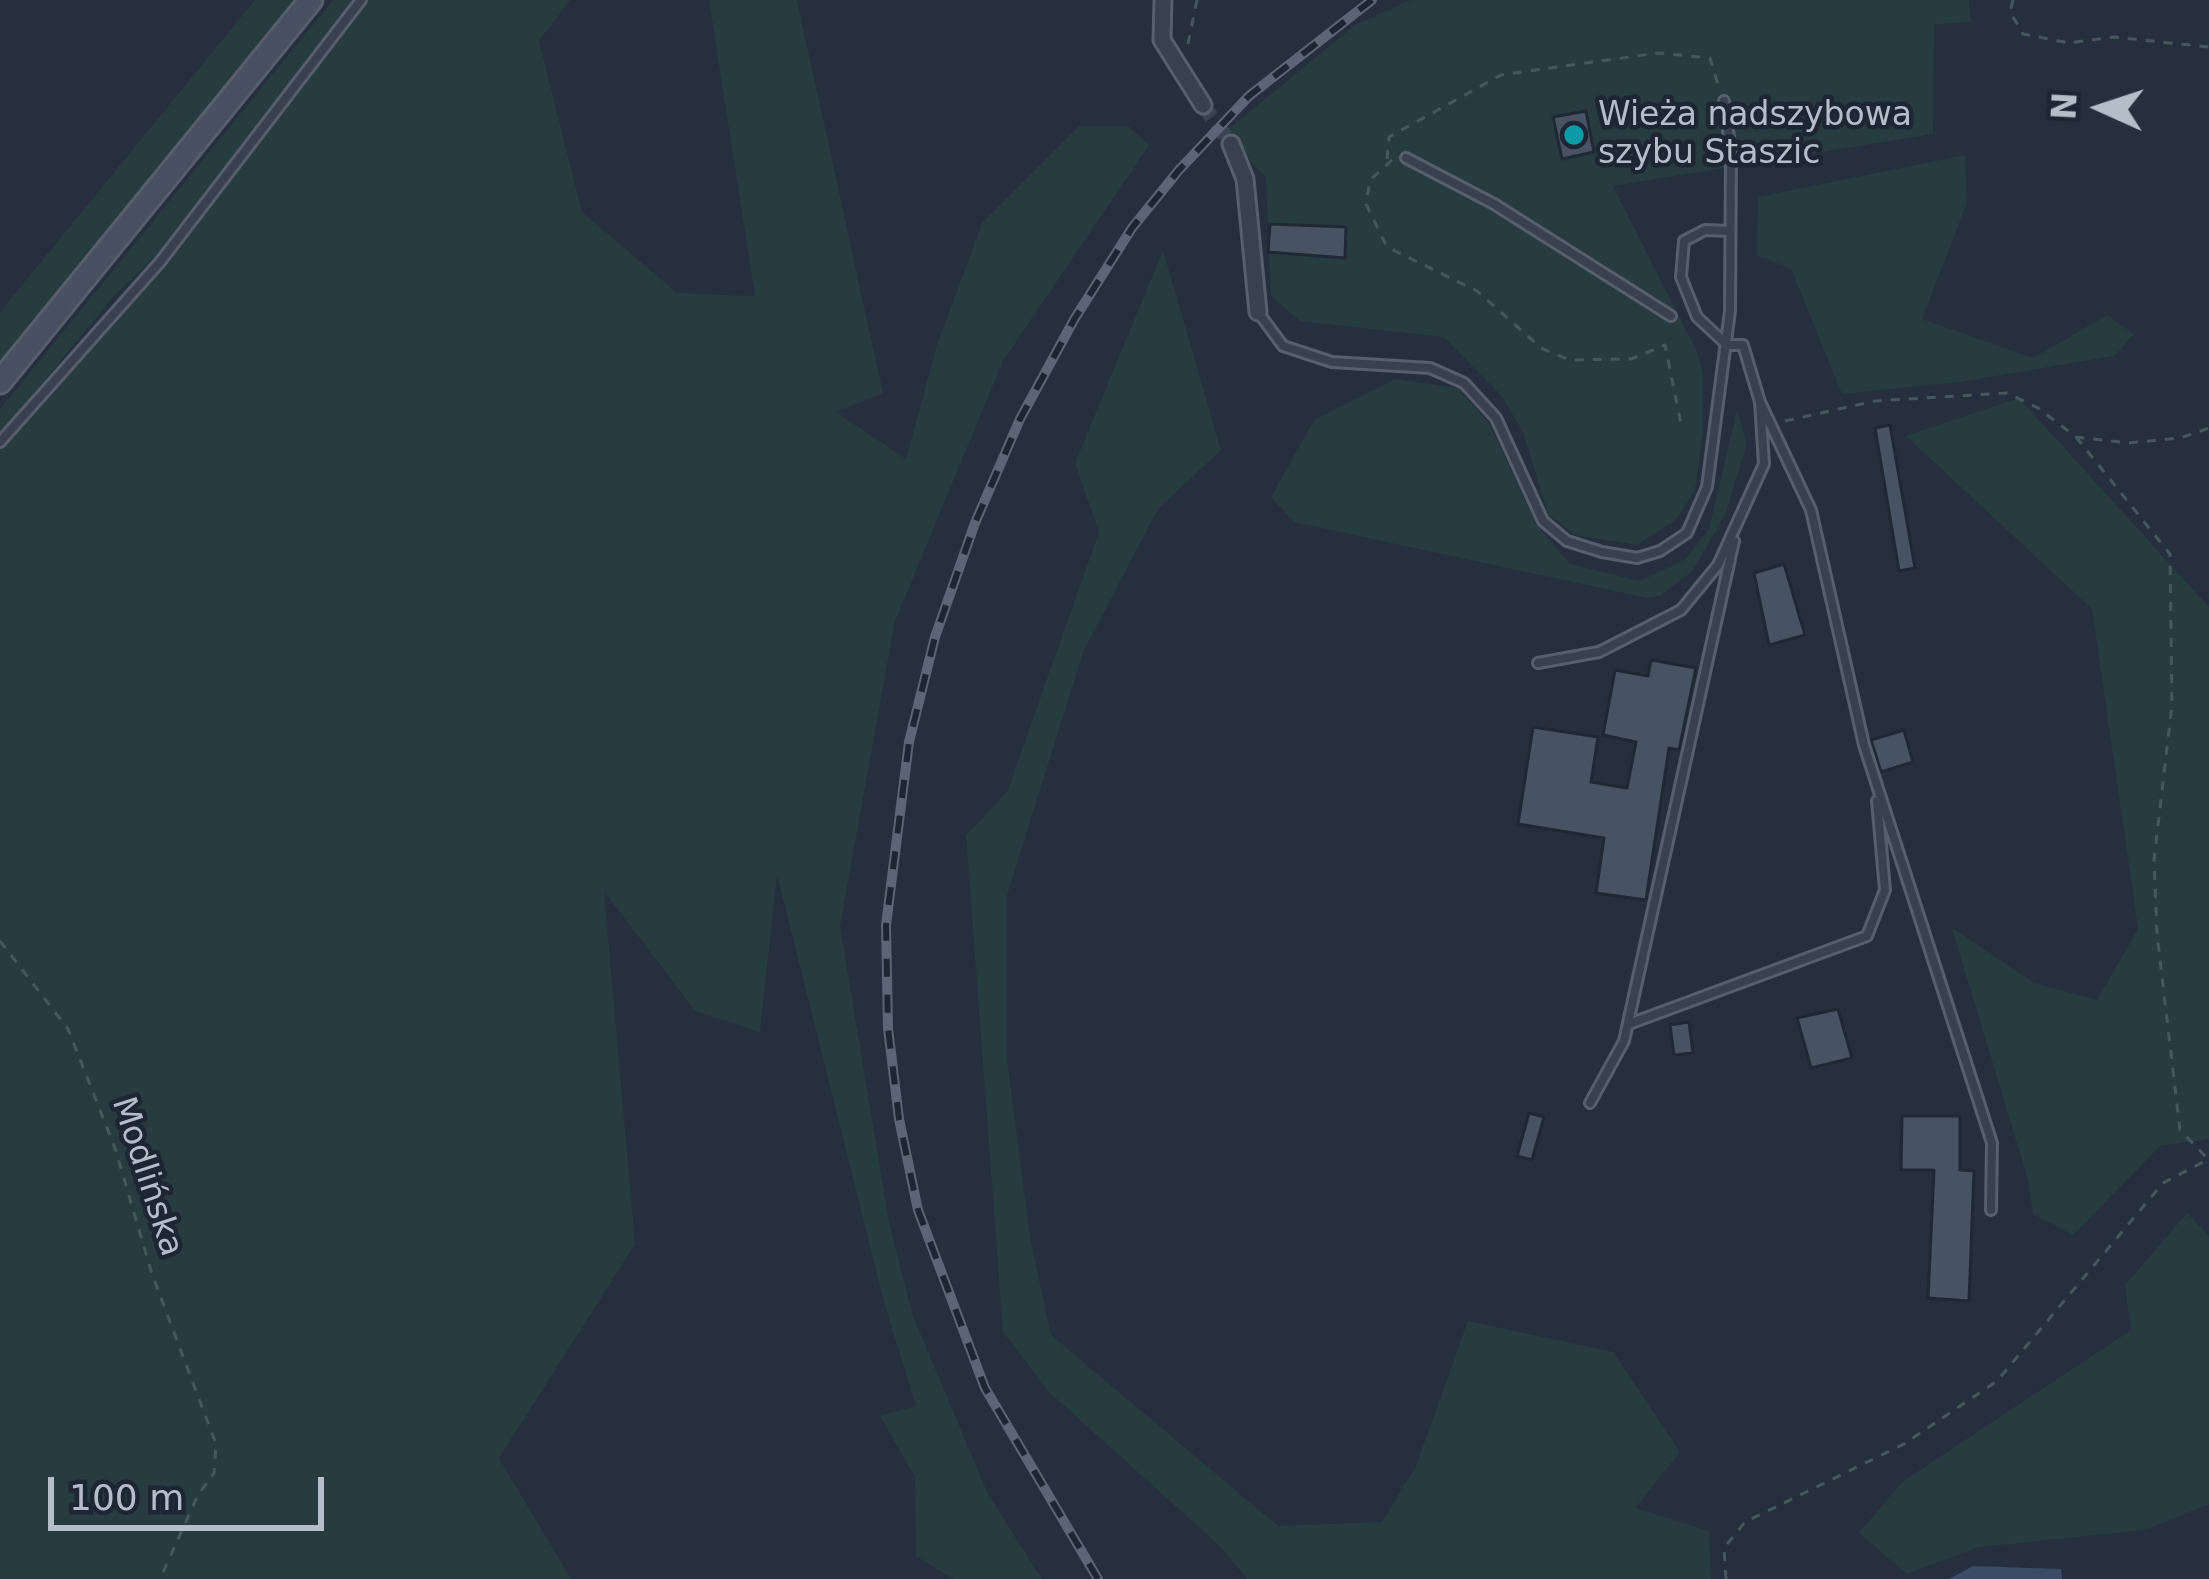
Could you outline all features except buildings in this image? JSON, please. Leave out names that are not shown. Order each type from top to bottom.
[{"type":"main road","points":[[0,382],[311,0]]},
{"type":"street","points":[[1163,0],[1162,40],[1203,105]]},
{"type":"street","points":[[1231,144],[1245,179],[1258,312]]},
{"type":"lane","points":[[0,442],[160,262],[361,0]]},
{"type":"lane","points":[[1258,312],[1283,346],[1332,362],[1430,368],[1464,383],[1496,418],[1543,521],[1567,541],[1637,558],[1687,532],[1707,487],[1726,345],[1731,152],[1724,101]]},
{"type":"lane","points":[[1406,158],[1494,204],[1671,316]]},
{"type":"lane","points":[[1729,231],[1705,230],[1684,242],[1681,277],[1697,317],[1726,345],[1743,345],[1760,402],[1811,510],[1877,790],[1992,1143],[1991,1210]]},
{"type":"lane","points":[[1538,663],[1599,652],[1681,610],[1718,565],[1764,464],[1760,402]]},
{"type":"lane","points":[[1590,1103],[1627,1024],[1738,522]]},
{"type":"lane","points":[[1627,1024],[1867,936],[1885,890],[1877,790]]},
{"type":"path","points":[[1182,69],[1197,0]]},
{"type":"path","points":[[2013,0],[2010,11],[2024,34],[2069,43],[2113,37],[2209,47]]},
{"type":"path","points":[[1681,424],[1664,344],[1631,358],[1569,361],[1540,348],[1477,291],[1387,247],[1366,204],[1370,180],[1387,160],[1389,137],[1502,75],[1658,53],[1710,58],[1724,101]]},
{"type":"path","points":[[1387,160],[1406,158]]},
{"type":"path","points":[[1726,1579],[1724,1548],[1745,1522],[1904,1444],[1997,1381],[2151,1195],[2183,1170],[2209,1159],[2180,1130],[2157,934],[2154,860],[2171,705],[2170,554],[2076,437],[2038,408],[2007,393],[1875,401],[1785,421],[1760,402]]},
{"type":"path","points":[[2076,437],[2128,443],[2180,438],[2209,428]]},
{"type":"path","name":"Modlińska","points":[[0,941],[68,1029],[115,1148],[152,1274],[216,1444],[214,1473],[198,1495],[160,1579]]},
{"type":"green space","points":[[255,0],[299,0],[0,368],[0,312]]},
{"type":"green space","points":[[333,0],[358,0],[179,234],[113,297],[0,435],[0,409]]},
{"type":"green space","points":[[361,0],[570,0],[539,41],[582,212],[677,293],[755,296],[709,0],[797,0],[883,393],[836,412],[906,459],[937,345],[982,223],[1079,126],[1128,126],[1149,145],[1003,361],[895,621],[840,926],[889,1222],[913,1316],[988,1494],[1042,1579],[953,1579],[916,1556],[915,1477],[880,1416],[916,1406],[883,1299],[777,874],[760,1032],[695,1011],[604,891],[635,1244],[499,1458],[571,1579],[0,1579],[0,450],[66,364],[160,262]]},
{"type":"green space","points":[[1411,0],[1969,0],[1971,22],[1934,24],[1933,134],[1613,186],[1697,352],[1703,373],[1703,434],[1695,489],[1677,519],[1637,545],[1575,535],[1548,514],[1523,432],[1501,395],[1444,337],[1300,321],[1271,296],[1266,178],[1225,132],[1355,25]]},
{"type":"green space","points":[[1965,155],[1967,203],[1922,319],[2033,358],[2107,315],[2134,334],[2114,356],[1960,382],[1842,394],[1791,269],[1757,255],[1758,197]]},
{"type":"green space","points":[[1163,250],[1221,450],[1158,509],[1084,650],[1007,895],[1007,1059],[1030,1237],[1051,1335],[1278,1526],[1382,1522],[1416,1466],[1468,1321],[1613,1352],[1680,1452],[1635,1508],[1709,1531],[1711,1579],[1247,1579],[1221,1547],[1050,1393],[1003,1332],[966,835],[1007,792],[1099,532],[1075,463]]},
{"type":"green space","points":[[1395,379],[1458,388],[1489,423],[1536,524],[1570,564],[1640,581],[1685,559],[1709,529],[1737,410],[1747,444],[1725,515],[1692,571],[1660,596],[1647,598],[1294,522],[1271,497],[1314,420]]},
{"type":"green space","points":[[2019,398],[2209,607],[2209,1139],[2160,1146],[2073,1235],[2033,1214],[2028,1180],[1952,928],[2034,983],[2097,1000],[2138,929],[2092,609],[1906,436]]},
{"type":"green space","points":[[2187,1213],[2209,1236],[2209,1504],[2145,1530],[1979,1547],[1907,1574],[1859,1533],[1902,1482],[2131,1330],[2125,1285]]},
{"type":"water","points":[[1973,1566],[2061,1569],[2062,1579],[1949,1579]]},
{"type":"tunnel","points":[[1203,105],[1231,144]]},
{"type":"railway","points":[[1098,1579],[985,1388],[918,1210],[899,1119],[888,1028],[886,925],[909,742],[935,637],[975,523],[1020,419],[1075,318],[1132,228],[1179,170],[1249,96],[1372,0]]},
{"type":"place","name":"Wieża nadszybowa szybu Staszic","points":[[1574,135]]}]
